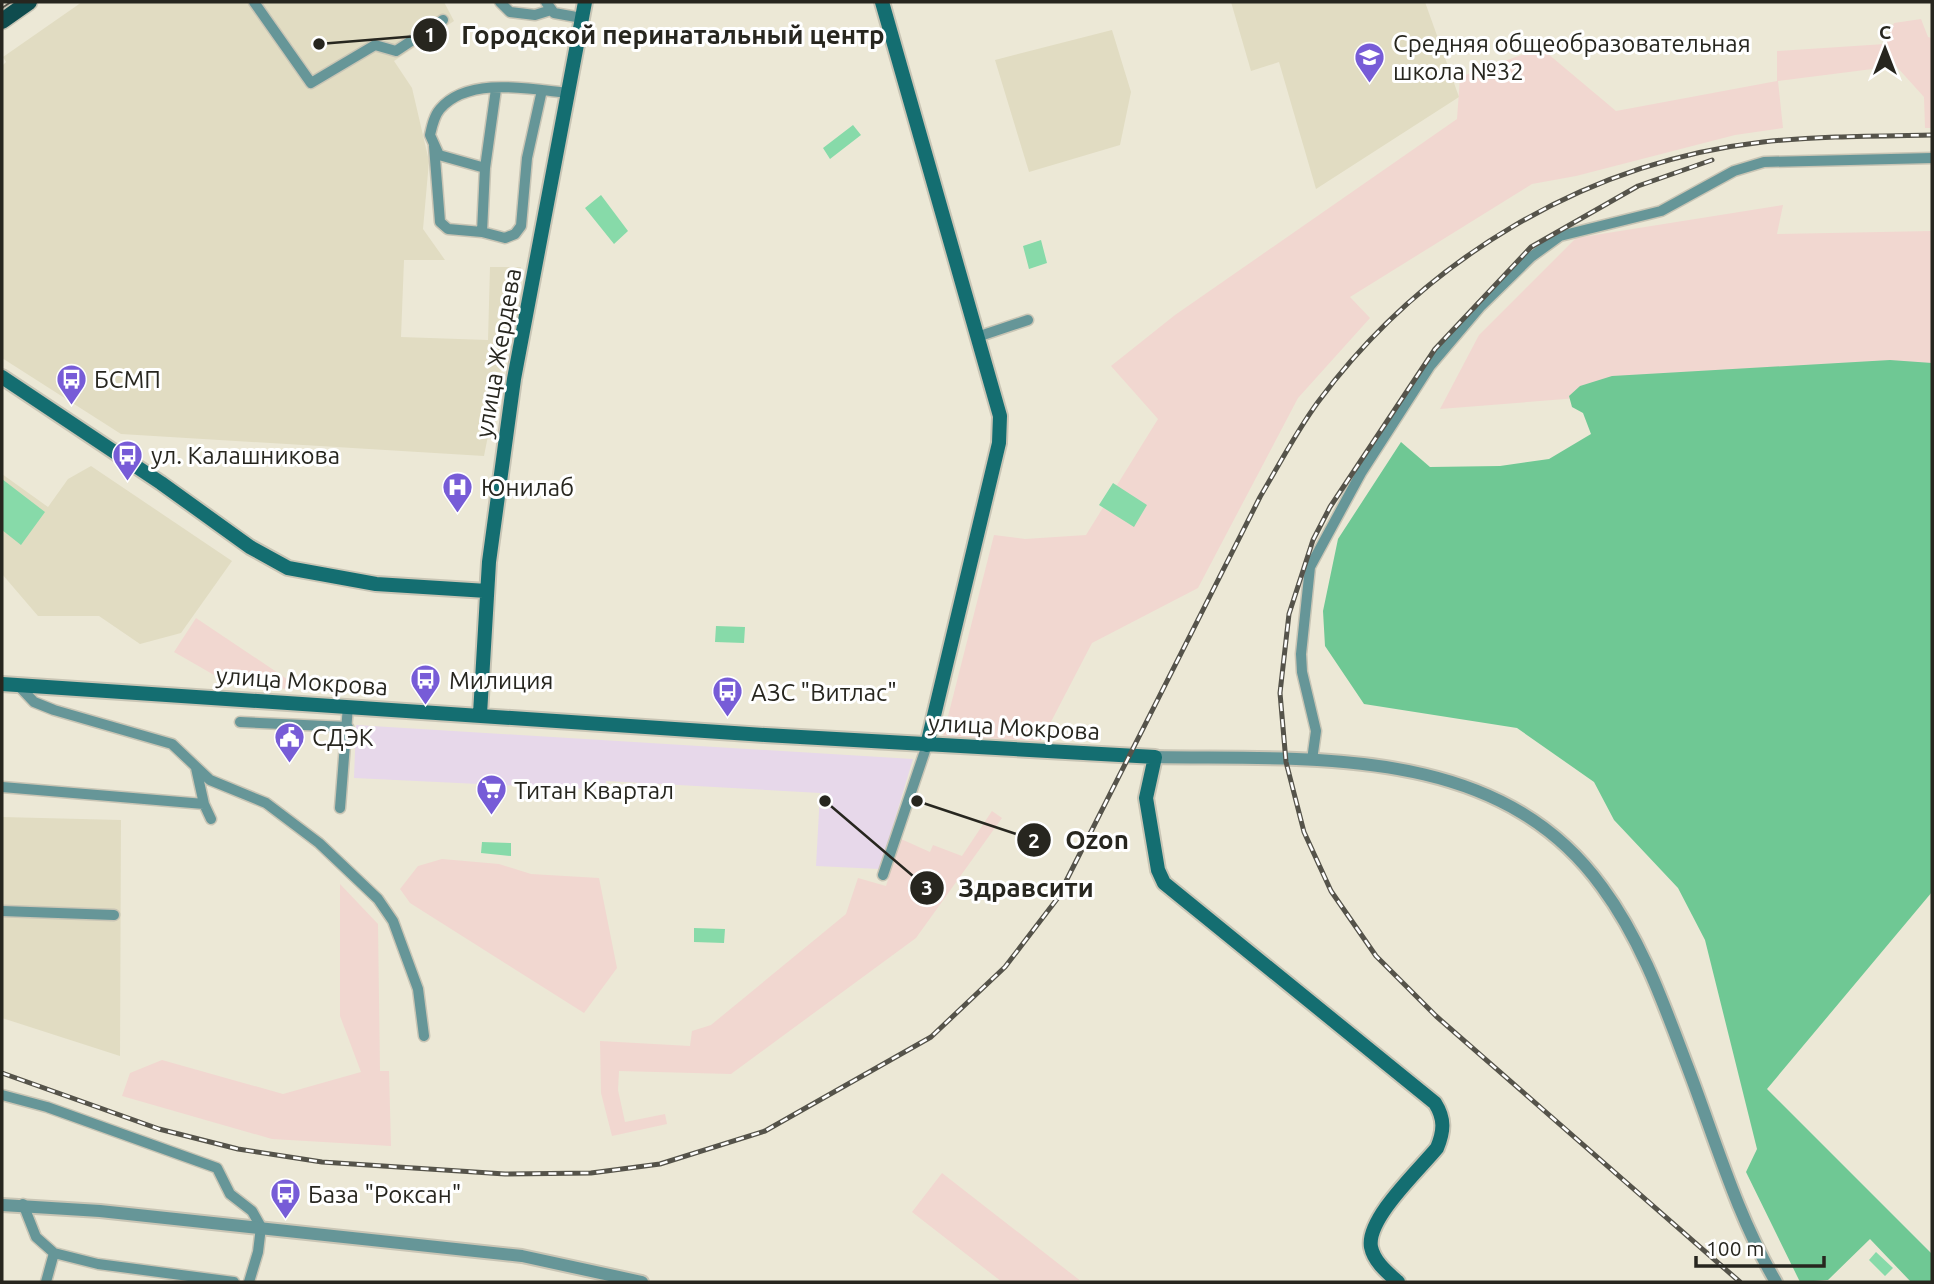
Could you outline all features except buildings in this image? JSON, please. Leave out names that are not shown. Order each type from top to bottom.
[{"type":"main road","points":[[2,21],[29,2]]},
{"type":"main road","name":"улица Жердева","points":[[480,715],[487,590],[514,379],[585,2]]},
{"type":"main road","points":[[882,2],[1000,416],[999,443],[927,745]]},
{"type":"main road","points":[[2,377],[250,547],[288,568],[376,584],[487,590]]},
{"type":"main road","name":"улица Мокрова","points":[[2,684],[927,745],[1155,757]]},
{"type":"main road","points":[[1155,757],[1146,798],[1158,870],[1164,883],[1435,1103],[1440,1112],[1442,1135],[1437,1148],[1375,1223],[1371,1247],[1382,1267],[1398,1282]]},
{"type":"street","points":[[254,2],[311,83],[375,45],[396,51],[443,20]]},
{"type":"street","points":[[500,2],[510,12],[535,15],[548,6],[582,18]]},
{"type":"street","points":[[485,168],[439,155],[430,135],[440,109],[465,91],[496,89],[568,93]]},
{"type":"street","points":[[482,232],[485,168],[496,89]]},
{"type":"street","points":[[434,146],[440,222],[448,229],[482,232],[505,238],[515,234],[521,226],[527,158],[542,90]]},
{"type":"street","points":[[1312,760],[1316,731],[1301,671],[1310,567],[1361,473],[1430,366],[1480,307],[1531,257],[1560,236],[1661,211],[1734,170],[1764,162],[1932,158]]},
{"type":"street","points":[[977,337],[1028,320]]},
{"type":"street","points":[[18,685],[34,702],[54,710],[172,744],[218,785],[253,797],[278,811],[319,843],[378,899],[402,942],[423,1011],[424,1036]]},
{"type":"street","points":[[340,808],[348,706]]},
{"type":"street","points":[[240,722],[348,727]]},
{"type":"street","points":[[883,875],[927,745]]},
{"type":"street","name":"улица Мокрова","points":[[1155,757],[1312,760],[1381,766],[1459,783],[1495,796],[1529,817],[1580,859],[1613,903],[1648,964],[1740,1208],[1760,1256],[1776,1282]]},
{"type":"street","points":[[196,767],[204,804],[211,819]]},
{"type":"street","points":[[2,787],[204,804]]},
{"type":"street","points":[[2,911],[114,915]]},
{"type":"street","points":[[2,1094],[47,1107],[216,1168],[230,1194],[252,1211],[261,1227],[258,1252],[249,1282]]},
{"type":"street","points":[[23,1204],[36,1237],[54,1253],[99,1264],[234,1282]]},
{"type":"street","points":[[2,1205],[23,1204],[261,1227],[522,1256],[642,1282]]},
{"type":"street","points":[[46,1282],[54,1253]]},
{"type":"shaded area","points":[[82,2],[444,2],[454,21],[394,61],[412,88],[429,161],[423,229],[445,260],[404,260],[401,337],[488,340],[490,267],[521,267],[484,456],[121,434],[2,358],[2,66],[6,62],[3,57]]},
{"type":"shaded area","name":"Средняя общеобразовательная школа №32","points":[[1231,2],[1425,2],[1459,97],[1316,189],[1279,62],[1251,71]]},
{"type":"shaded area","points":[[1921,19],[1928,37],[1932,38],[1932,128],[1925,128],[1924,97],[1896,66],[1778,81],[1783,128],[1735,135],[1576,176],[1532,184],[1350,297],[1370,318],[1298,398],[1198,588],[1092,643],[1041,741],[943,736],[994,535],[1025,539],[1086,535],[1158,419],[1111,366],[1175,315],[1457,119],[1460,77],[1541,48],[1616,111],[1777,81],[1777,51],[1885,44],[1894,23]]},
{"type":"shaded area","points":[[1112,30],[1131,92],[1120,145],[1029,172],[995,60]]},
{"type":"shaded area","points":[[1783,205],[1777,234],[1932,231],[1932,370],[1440,409],[1479,335],[1576,238]]},
{"type":"shaded area","points":[[91,466],[232,561],[181,633],[140,644],[99,616],[38,616],[2,574],[2,474],[48,507],[68,479]]},
{"type":"shaded area","points":[[196,618],[290,681],[286,689],[221,679],[174,652]]},
{"type":"shaded area","points":[[356,725],[913,759],[880,869],[816,866],[820,793],[606,781],[606,790],[354,778]]},
{"type":"shaded area","points":[[992,811],[1002,818],[916,938],[731,1074],[619,1071],[618,1090],[625,1122],[665,1114],[667,1124],[612,1136],[601,1093],[600,1041],[690,1046],[692,1031],[711,1025],[846,914],[858,878],[886,886],[901,839],[930,852],[933,845],[962,856]]},
{"type":"shaded area","points":[[2,817],[121,820],[120,1056],[2,1018]]},
{"type":"shaded area","points":[[442,859],[499,864],[531,874],[599,878],[617,968],[584,1013],[410,903],[400,889],[418,866]]},
{"type":"shaded area","points":[[340,884],[378,924],[380,1071],[389,1071],[391,1146],[272,1139],[122,1096],[130,1073],[162,1060],[283,1094],[361,1072],[340,1016]]},
{"type":"shaded area","points":[[942,1173],[1082,1282],[1002,1282],[912,1212]]},
{"type":"green space","points":[[853,125],[861,135],[830,159],[823,148]]},
{"type":"green space","points":[[601,195],[628,231],[614,244],[585,208]]},
{"type":"green space","points":[[1041,240],[1047,263],[1029,269],[1023,246]]},
{"type":"green space","points":[[1890,360],[1932,363],[1932,892],[1767,1089],[1932,1254],[1932,1282],[1911,1282],[1870,1239],[1828,1280],[1800,1282],[1746,1172],[1757,1149],[1705,940],[1678,888],[1614,820],[1594,782],[1517,728],[1364,704],[1325,646],[1323,611],[1338,539],[1401,442],[1430,467],[1500,466],[1549,459],[1591,434],[1583,413],[1572,407],[1569,396],[1580,386],[1612,376]]},
{"type":"green space","points":[[2,479],[45,512],[21,545],[2,530]]},
{"type":"green space","points":[[1113,483],[1147,505],[1134,527],[1099,505]]},
{"type":"green space","points":[[716,626],[745,627],[744,643],[715,642]]},
{"type":"green space","points":[[482,842],[511,843],[511,856],[481,853]]},
{"type":"green space","points":[[694,928],[725,929],[724,943],[694,942]]},
{"type":"green space","points":[[1876,1252],[1893,1268],[1885,1276],[1869,1260]]},
{"type":"tram line","points":[[2,8],[11,2]]},
{"type":"railway","points":[[2,1073],[159,1129],[238,1149],[322,1162],[505,1174],[591,1173],[660,1164],[765,1131],[931,1037],[1005,967],[1057,899],[1260,497],[1295,437],[1318,402],[1360,351],[1407,304],[1459,262],[1514,226],[1572,195],[1634,171],[1697,153],[1763,142],[1826,137],[1932,135]]},
{"type":"railway","points":[[1712,160],[1638,186],[1531,247],[1435,349],[1330,507],[1313,540],[1289,614],[1280,693],[1286,762],[1304,832],[1331,891],[1376,956],[1436,1016],[1740,1282]]},
{"type":"place","name":"Городской перинатальный центр","points":[[319,44]]},
{"type":"place","name":"Средняя общеобразовательная школа №32","points":[[1370,84]]},
{"type":"place","name":"БСМП","points":[[71,406]]},
{"type":"place","name":"ул. Калашникова","points":[[128,482]]},
{"type":"place","name":"Юнилаб","points":[[458,514]]},
{"type":"place","name":"Милиция","points":[[426,707]]},
{"type":"place","name":"АЗС \"Витлас\"","points":[[728,719]]},
{"type":"place","name":"СДЭК","points":[[289,764]]},
{"type":"place","name":"Здравсити","points":[[825,801]]},
{"type":"place","name":"Ozon","points":[[917,801]]},
{"type":"place","name":"Титан Квартал","points":[[491,817]]},
{"type":"place","name":"База \"Роксан\"","points":[[285,1221]]}]
